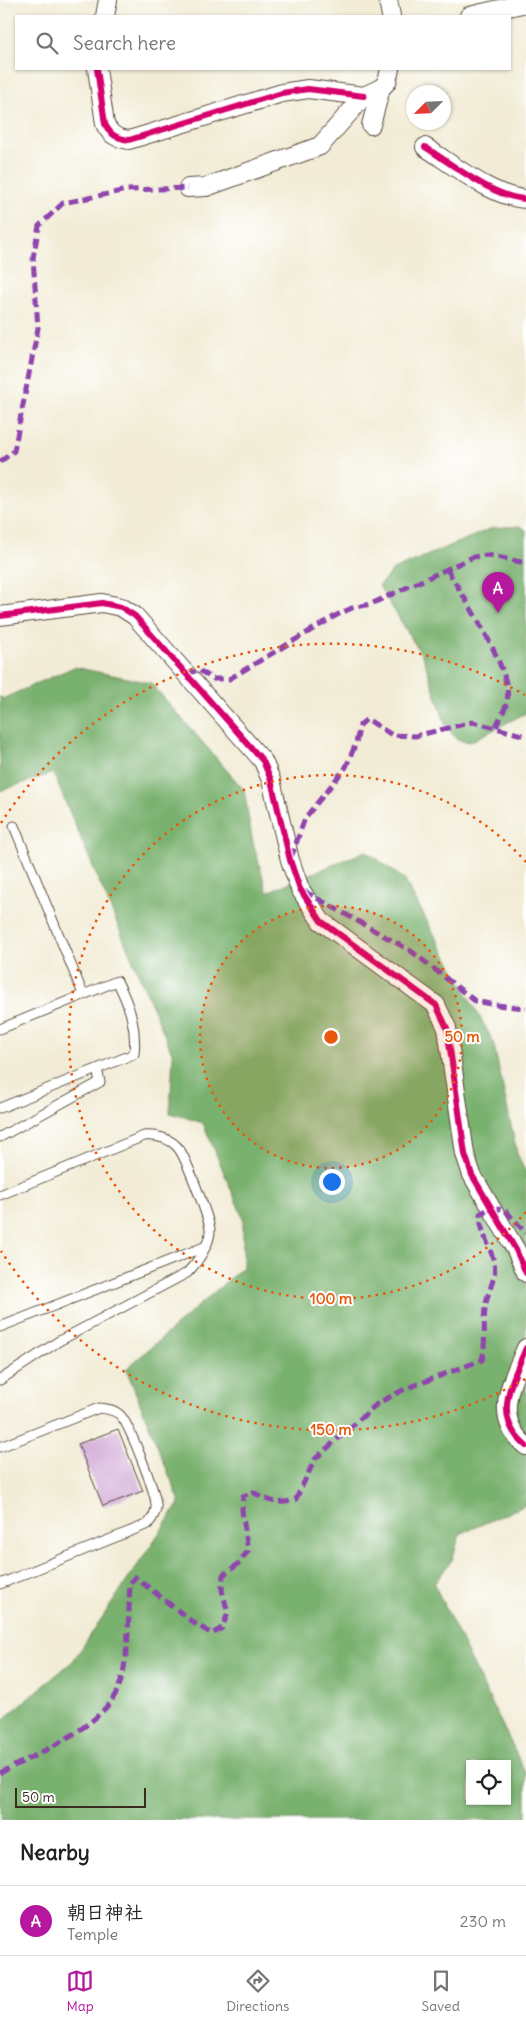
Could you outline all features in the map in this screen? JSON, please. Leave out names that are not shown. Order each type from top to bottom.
[{"type":"street","points":[[105,15],[108,0]]},
{"type":"street","points":[[388,0],[391,15]]},
{"type":"street","points":[[473,15],[526,3]]},
{"type":"street","points":[[97,70],[109,132],[116,138],[130,140],[282,93],[308,89],[364,96]]},
{"type":"street","points":[[188,188],[206,187],[320,146],[364,96],[381,88],[387,82],[390,70]]},
{"type":"street","points":[[371,125],[381,88]]},
{"type":"street","points":[[425,147],[492,188],[526,199]]},
{"type":"street","points":[[0,616],[102,603],[121,607],[135,616],[263,761],[271,780],[290,860],[300,889],[322,921],[436,1005],[447,1028],[465,1154],[472,1175],[516,1250],[526,1273]]},
{"type":"street","points":[[526,1348],[508,1391],[506,1417],[517,1438],[526,1446]]},
{"type":"lane","points":[[14,826],[83,994]]},
{"type":"lane","points":[[0,1029],[118,981],[130,1008],[135,1042],[134,1054],[0,1108]]},
{"type":"lane","points":[[0,1137],[100,1082],[97,1069]]},
{"type":"lane","points":[[0,1195],[144,1136],[157,1135],[179,1148],[205,1210],[210,1230],[196,1264],[187,1273],[59,1341],[0,1380]]},
{"type":"lane","points":[[0,1327],[204,1247]]},
{"type":"lane","points":[[0,1447],[99,1408],[111,1409],[121,1416],[128,1427],[155,1494],[156,1506],[154,1518],[148,1524],[0,1584]]},
{"type":"green space","points":[[520,526],[526,530],[526,713],[470,742],[457,740],[446,726],[423,657],[379,586],[393,570],[492,528]]},
{"type":"green space","points":[[74,667],[151,683],[244,790],[252,838],[267,892],[366,851],[404,879],[493,1041],[517,1153],[526,1173],[526,1505],[460,1534],[452,1560],[434,1584],[526,1774],[526,1820],[0,1820],[0,1722],[73,1661],[180,1502],[126,1369],[243,1267],[243,1218],[203,1123],[170,1113],[173,1055],[53,773],[0,791],[0,696],[2,699]]},
{"type":"building","points":[[118,1429],[143,1491],[103,1506],[78,1444]]},
{"type":"marked path","points":[[0,462],[14,451],[38,328],[33,258],[39,226],[63,203],[127,190],[188,188]]},
{"type":"marked path","points":[[186,674],[199,670],[213,679],[229,679],[337,615],[352,608],[371,604],[473,557],[487,555],[526,563]]},
{"type":"marked path","points":[[447,569],[486,634],[503,672],[507,689],[507,702],[496,727]]},
{"type":"marked path","points":[[291,858],[305,818],[346,767],[356,743],[360,725],[367,719],[392,735],[415,736],[473,722],[526,736]]},
{"type":"marked path","points":[[304,891],[411,951],[475,1001],[526,1008]]},
{"type":"marked path","points":[[0,1773],[65,1739],[96,1717],[109,1704],[117,1691],[124,1667],[128,1639],[130,1584],[135,1577],[194,1623],[212,1634],[222,1628],[228,1613],[222,1590],[223,1575],[237,1565],[248,1551],[242,1510],[243,1496],[253,1492],[274,1502],[296,1499],[315,1459],[378,1403],[405,1389],[482,1360],[485,1310],[494,1278],[495,1267],[480,1220],[480,1214],[490,1208],[505,1210],[526,1233]]},
{"type":"cycle path","points":[[97,70],[105,124],[115,136],[129,140],[282,93],[308,89],[364,96]]},
{"type":"cycle path","points":[[425,147],[487,187],[501,193],[526,199]]},
{"type":"cycle path","points":[[0,616],[102,603],[121,607],[135,616],[263,761],[271,780],[290,860],[300,889],[321,921],[436,1005],[447,1028],[465,1154],[472,1175],[516,1250],[526,1273]]},
{"type":"cycle path","points":[[526,1348],[511,1386],[507,1411],[509,1423],[515,1435],[526,1446]]},
{"type":"place","name":"朝日神社","points":[[498,613]]}]
